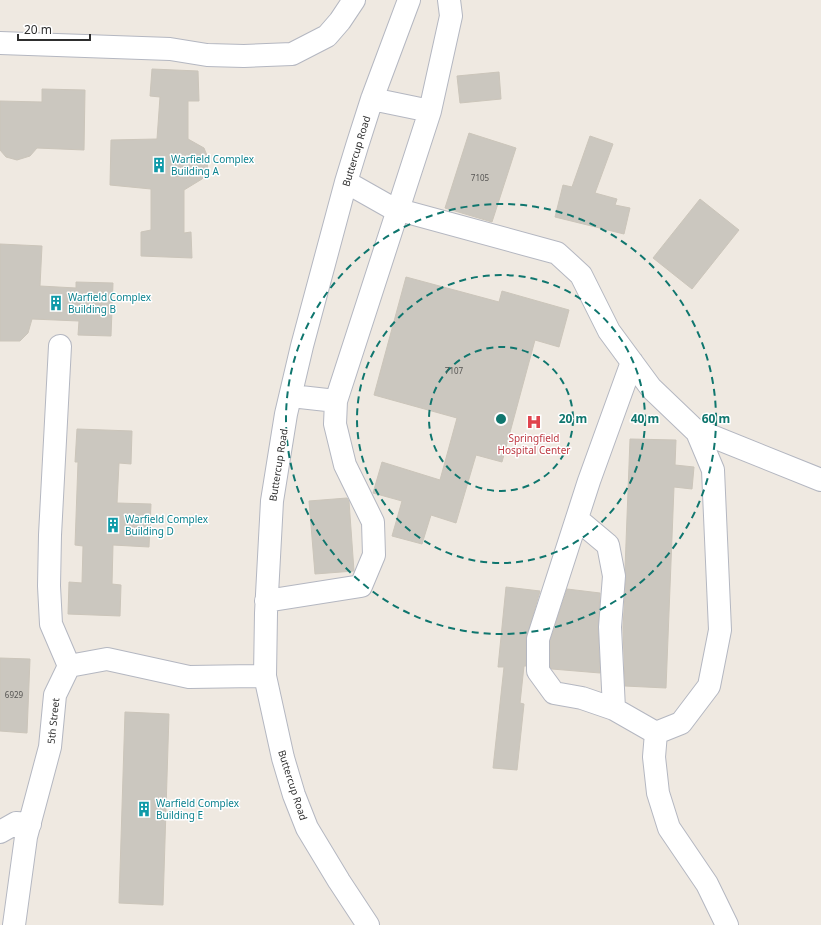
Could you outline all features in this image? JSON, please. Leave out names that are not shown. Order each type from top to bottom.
[{"type":"street","points":[[0,43],[170,49],[207,55],[244,56],[292,54],[326,36],[340,21],[354,0]]},
{"type":"street","name":"Buttercup Road","points":[[368,925],[307,828],[282,758],[265,676],[266,601],[272,501],[286,414],[302,346],[346,182],[372,99],[409,0]]},
{"type":"street","points":[[266,601],[361,586],[374,555],[373,522],[345,465],[334,424],[336,401],[430,111],[451,16],[449,0]]},
{"type":"street","points":[[372,99],[430,111]]},
{"type":"street","points":[[346,182],[397,210],[557,253],[581,276],[609,331],[651,388],[698,432],[713,470],[720,630],[710,686],[681,723],[656,733]]},
{"type":"street","points":[[60,346],[50,535],[49,586],[51,624],[69,666],[107,659],[189,677],[265,676]]},
{"type":"street","points":[[632,362],[589,482],[538,639],[538,671],[554,693],[582,698],[614,708],[656,733]]},
{"type":"street","points":[[291,396],[336,401]]},
{"type":"street","points":[[694,429],[821,480]]},
{"type":"street","points":[[577,519],[608,545],[610,553],[614,576],[610,627],[614,708]]},
{"type":"street","name":"5th Street","points":[[14,925],[26,837],[50,747],[55,695],[69,666]]},
{"type":"street","points":[[656,733],[654,757],[658,793],[669,828],[707,884],[727,925]]},
{"type":"street","points":[[0,832],[16,823],[30,824]]},
{"type":"building","name":"Warfield Complex Building A","points":[[152,69],[198,71],[199,101],[188,101],[188,139],[204,148],[208,158],[207,171],[202,179],[184,190],[184,233],[191,232],[192,258],[141,256],[141,232],[151,230],[151,189],[110,185],[111,140],[157,139],[160,97],[150,96]]},
{"type":"building","points":[[499,72],[501,99],[460,103],[457,76]]},
{"type":"building","points":[[42,89],[85,90],[84,150],[37,148],[30,156],[17,160],[6,157],[0,150],[0,101],[42,102]]},
{"type":"building","points":[[469,133],[516,148],[492,222],[445,208]]},
{"type":"building","points":[[590,136],[613,144],[595,193],[617,199],[615,205],[630,208],[624,234],[555,217],[563,185],[572,187]]},
{"type":"building","points":[[700,199],[739,230],[692,289],[653,258]]},
{"type":"building","name":"Warfield Complex Building B","points":[[0,244],[42,246],[40,286],[76,288],[76,282],[113,283],[111,336],[78,335],[79,321],[32,319],[28,333],[20,341],[0,341]]},
{"type":"building","points":[[406,277],[499,302],[502,291],[569,310],[559,347],[535,340],[502,462],[476,455],[456,523],[431,515],[422,544],[392,536],[402,501],[373,493],[382,462],[440,480],[457,418],[374,395]]},
{"type":"building","name":"Warfield Complex Building D","points":[[77,429],[132,431],[131,464],[119,463],[117,503],[151,504],[149,547],[113,545],[112,584],[121,585],[120,616],[68,614],[69,582],[82,583],[83,546],[75,545],[78,462],[75,462]]},
{"type":"building","points":[[630,439],[676,440],[675,465],[694,467],[692,489],[674,487],[666,688],[625,686],[623,627]]},
{"type":"building","points":[[347,498],[349,501],[354,571],[315,574],[309,501]]},
{"type":"building","points":[[506,587],[540,591],[526,639],[526,666],[524,666],[520,703],[524,704],[517,770],[493,768],[504,667],[498,667]]},
{"type":"building","points":[[567,589],[600,593],[598,628],[600,673],[552,669],[550,667],[550,641]]},
{"type":"building","points":[[0,658],[30,659],[27,733],[0,731]]},
{"type":"building","name":"Warfield Complex Building E","points":[[125,712],[169,714],[163,905],[119,903]]},
{"type":"place","name":"Warfield Complex Building A","points":[[159,165]]},
{"type":"place","name":"Warfield Complex Building B","points":[[56,303]]},
{"type":"place","name":"Springfield Hospital Center","points":[[534,422]]},
{"type":"place","name":"Warfield Complex Building D","points":[[113,525]]},
{"type":"place","name":"Warfield Complex Building E","points":[[144,809]]}]
